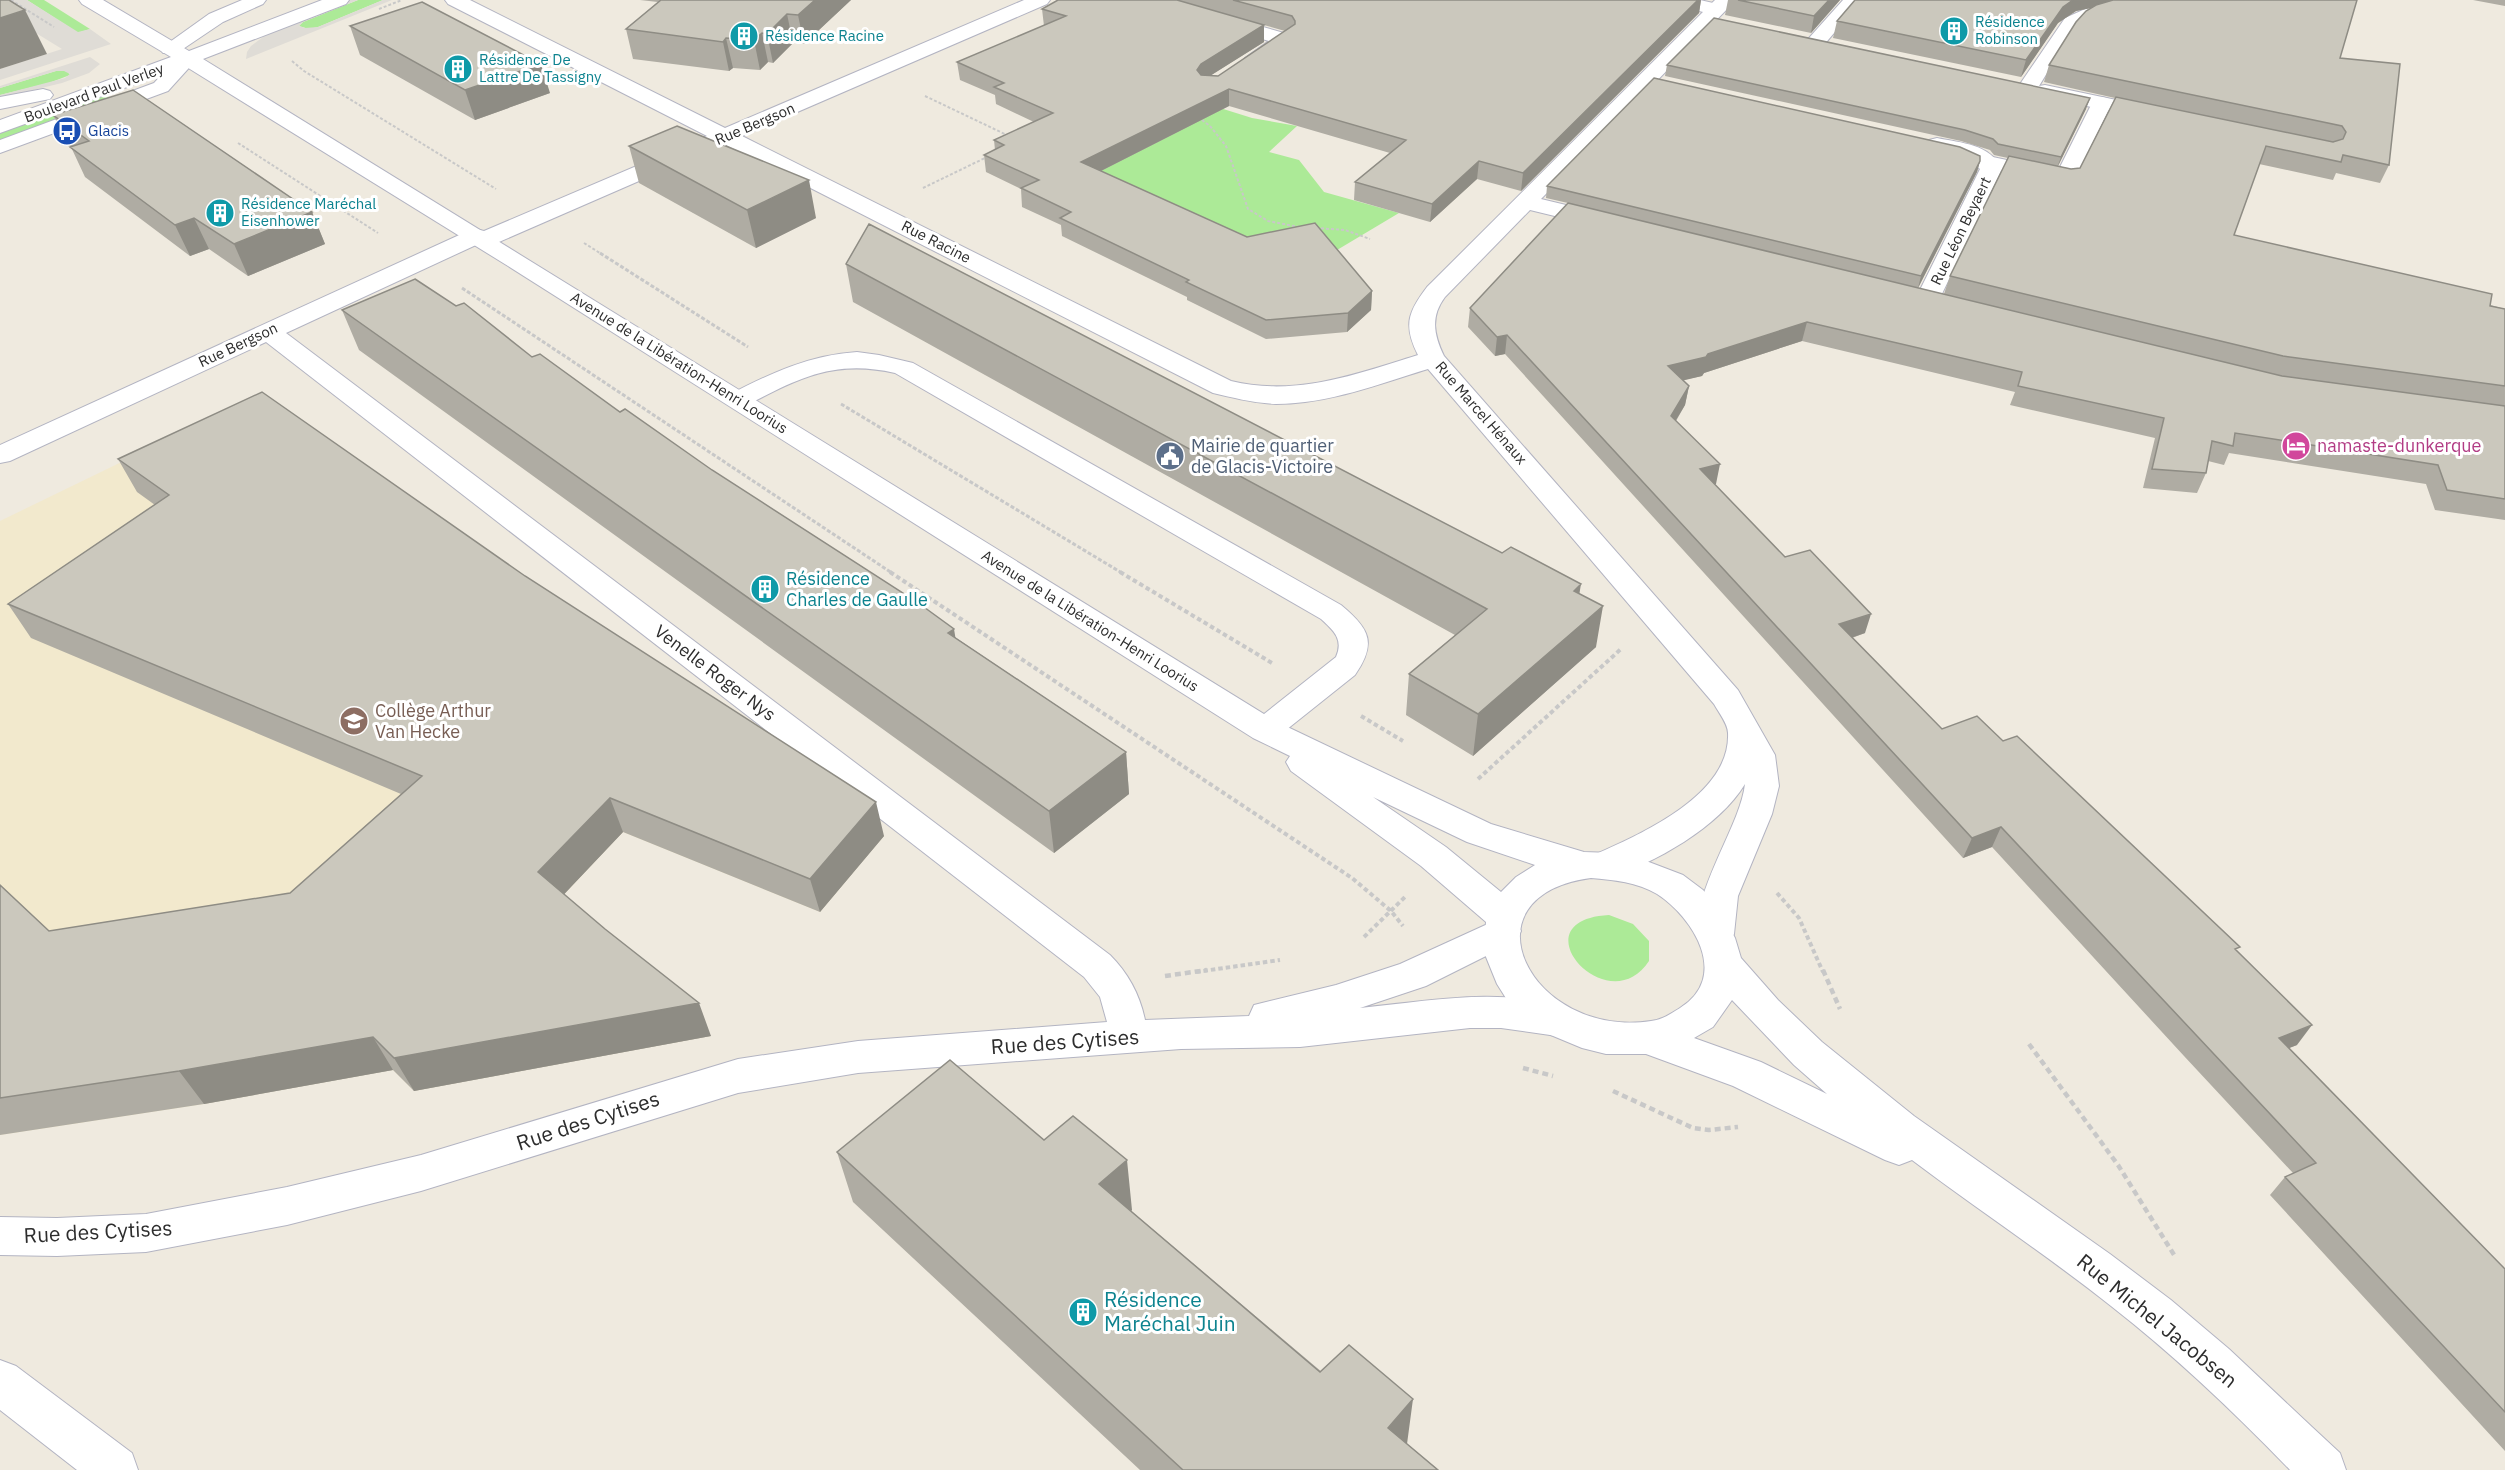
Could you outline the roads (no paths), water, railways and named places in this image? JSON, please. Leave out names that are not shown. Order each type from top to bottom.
[{"type":"street","name":"Avenue de la Libération-Henri Loorius","points":[[89,0],[480,238],[1265,730],[1479,833],[1521,848],[1596,866]]},
{"type":"street","name":"Boulevard Paul Verley","points":[[0,127],[179,54],[299,0]]},
{"type":"street","name":"Boulevard Paul Verley","points":[[0,110],[117,68],[251,35],[339,0]]},
{"type":"street","name":"Rue Racine","points":[[455,0],[1203,378],[1239,392],[1279,397],[1301,395],[1433,359]]},
{"type":"street","points":[[2028,87],[2072,22],[2078,17],[2109,8],[2196,0]]},
{"type":"street","name":"Rue Bergson","points":[[0,455],[421,261],[541,216],[875,73],[1025,2]]},
{"type":"street","name":"Rue Marcel Hénaux","points":[[1719,13],[1646,80],[1428,301],[1420,326],[1422,338],[1433,359],[1727,698],[1758,755],[1762,786],[1755,814],[1720,896],[1720,950]]},
{"type":"street","points":[[1793,38],[1838,47]]},
{"type":"street","points":[[1646,80],[1669,86]]},
{"type":"street","points":[[2006,83],[2173,118]]},
{"type":"street","name":"Rue Léon Beyaert","points":[[1914,140],[1970,153],[1990,165],[1990,173],[1928,300]]},
{"type":"street","points":[[1524,202],[1632,228]]},
{"type":"street","name":"Venelle Roger Nys","points":[[268,331],[1097,966],[1114,984],[1126,1015],[1127,1038]]},
{"type":"street","name":"Avenue de la Libération-Henri Loorius","points":[[1265,730],[1340,791],[1460,877],[1488,900],[1504,925]]},
{"type":"street","points":[[1596,866],[1669,833],[1717,795],[1731,779],[1739,765],[1745,731]]},
{"type":"street","points":[[1596,866],[1635,870],[1670,884],[1698,907],[1720,950],[1722,980],[1703,1013],[1682,1027],[1666,1034],[1647,1038],[1606,1038],[1586,1033],[1557,1020],[1527,997],[1516,983],[1505,961],[1504,925],[1516,898],[1534,883],[1557,871],[1596,866]]},
{"type":"street","name":"Rue des Cytises","points":[[1181,1033],[1313,1007],[1357,995],[1421,972],[1504,925]]},
{"type":"street","name":"Rue Michel Jacobsen","points":[[1720,950],[1771,1019],[1839,1083],[2097,1269],[2179,1334],[2260,1407],[2323,1470]]},
{"type":"street","name":"Rue des Cytises","points":[[0,1236],[57,1237],[146,1233],[297,1204],[421,1173],[738,1076],[858,1057],[1181,1033],[1300,1032],[1487,1011],[1557,1020]]},
{"type":"street","name":"Rue Michel Jacobsen","points":[[1647,1038],[1747,1074],[1979,1186]]},
{"type":"street","points":[[0,1382],[115,1470]]},
{"type":"lane","name":"Boulevard Paul Verley","points":[[0,147],[161,87],[179,54],[216,18],[257,0]]},
{"type":"lane","points":[[1675,0],[1719,13]]},
{"type":"lane","points":[[1816,42],[1853,0]]},
{"type":"lane","points":[[1211,18],[1284,39],[1238,69]]},
{"type":"lane","name":"Boulevard Paul Verley","points":[[0,104],[43,95]]},
{"type":"lane","name":"Rue Léon Beyaert","points":[[1988,162],[2065,179],[2102,103]]},
{"type":"lane","points":[[738,400],[817,363],[855,359],[904,368],[1331,612],[1349,630],[1356,650],[1344,668],[1265,730]]},
{"type":"place","name":"Résidence Robinson","points":[[1954,31]]},
{"type":"place","name":"Résidence Racine","points":[[744,36]]},
{"type":"place","name":"Résidence De Lattre De Tassigny","points":[[458,69]]},
{"type":"place","name":"Glacis","points":[[67,131]]},
{"type":"place","name":"Résidence Maréchal Eisenhower","points":[[220,213]]},
{"type":"place","name":"namaste-dunkerque","points":[[2296,446]]},
{"type":"place","name":"Mairie de quartier de Glacis-Victoire","points":[[1170,456]]},
{"type":"place","name":"Résidence Charles de Gaulle","points":[[765,589]]},
{"type":"place","name":"Collège Arthur Van Hecke","points":[[354,721]]},
{"type":"place","name":"Résidence Maréchal Juin","points":[[1083,1312]]}]
